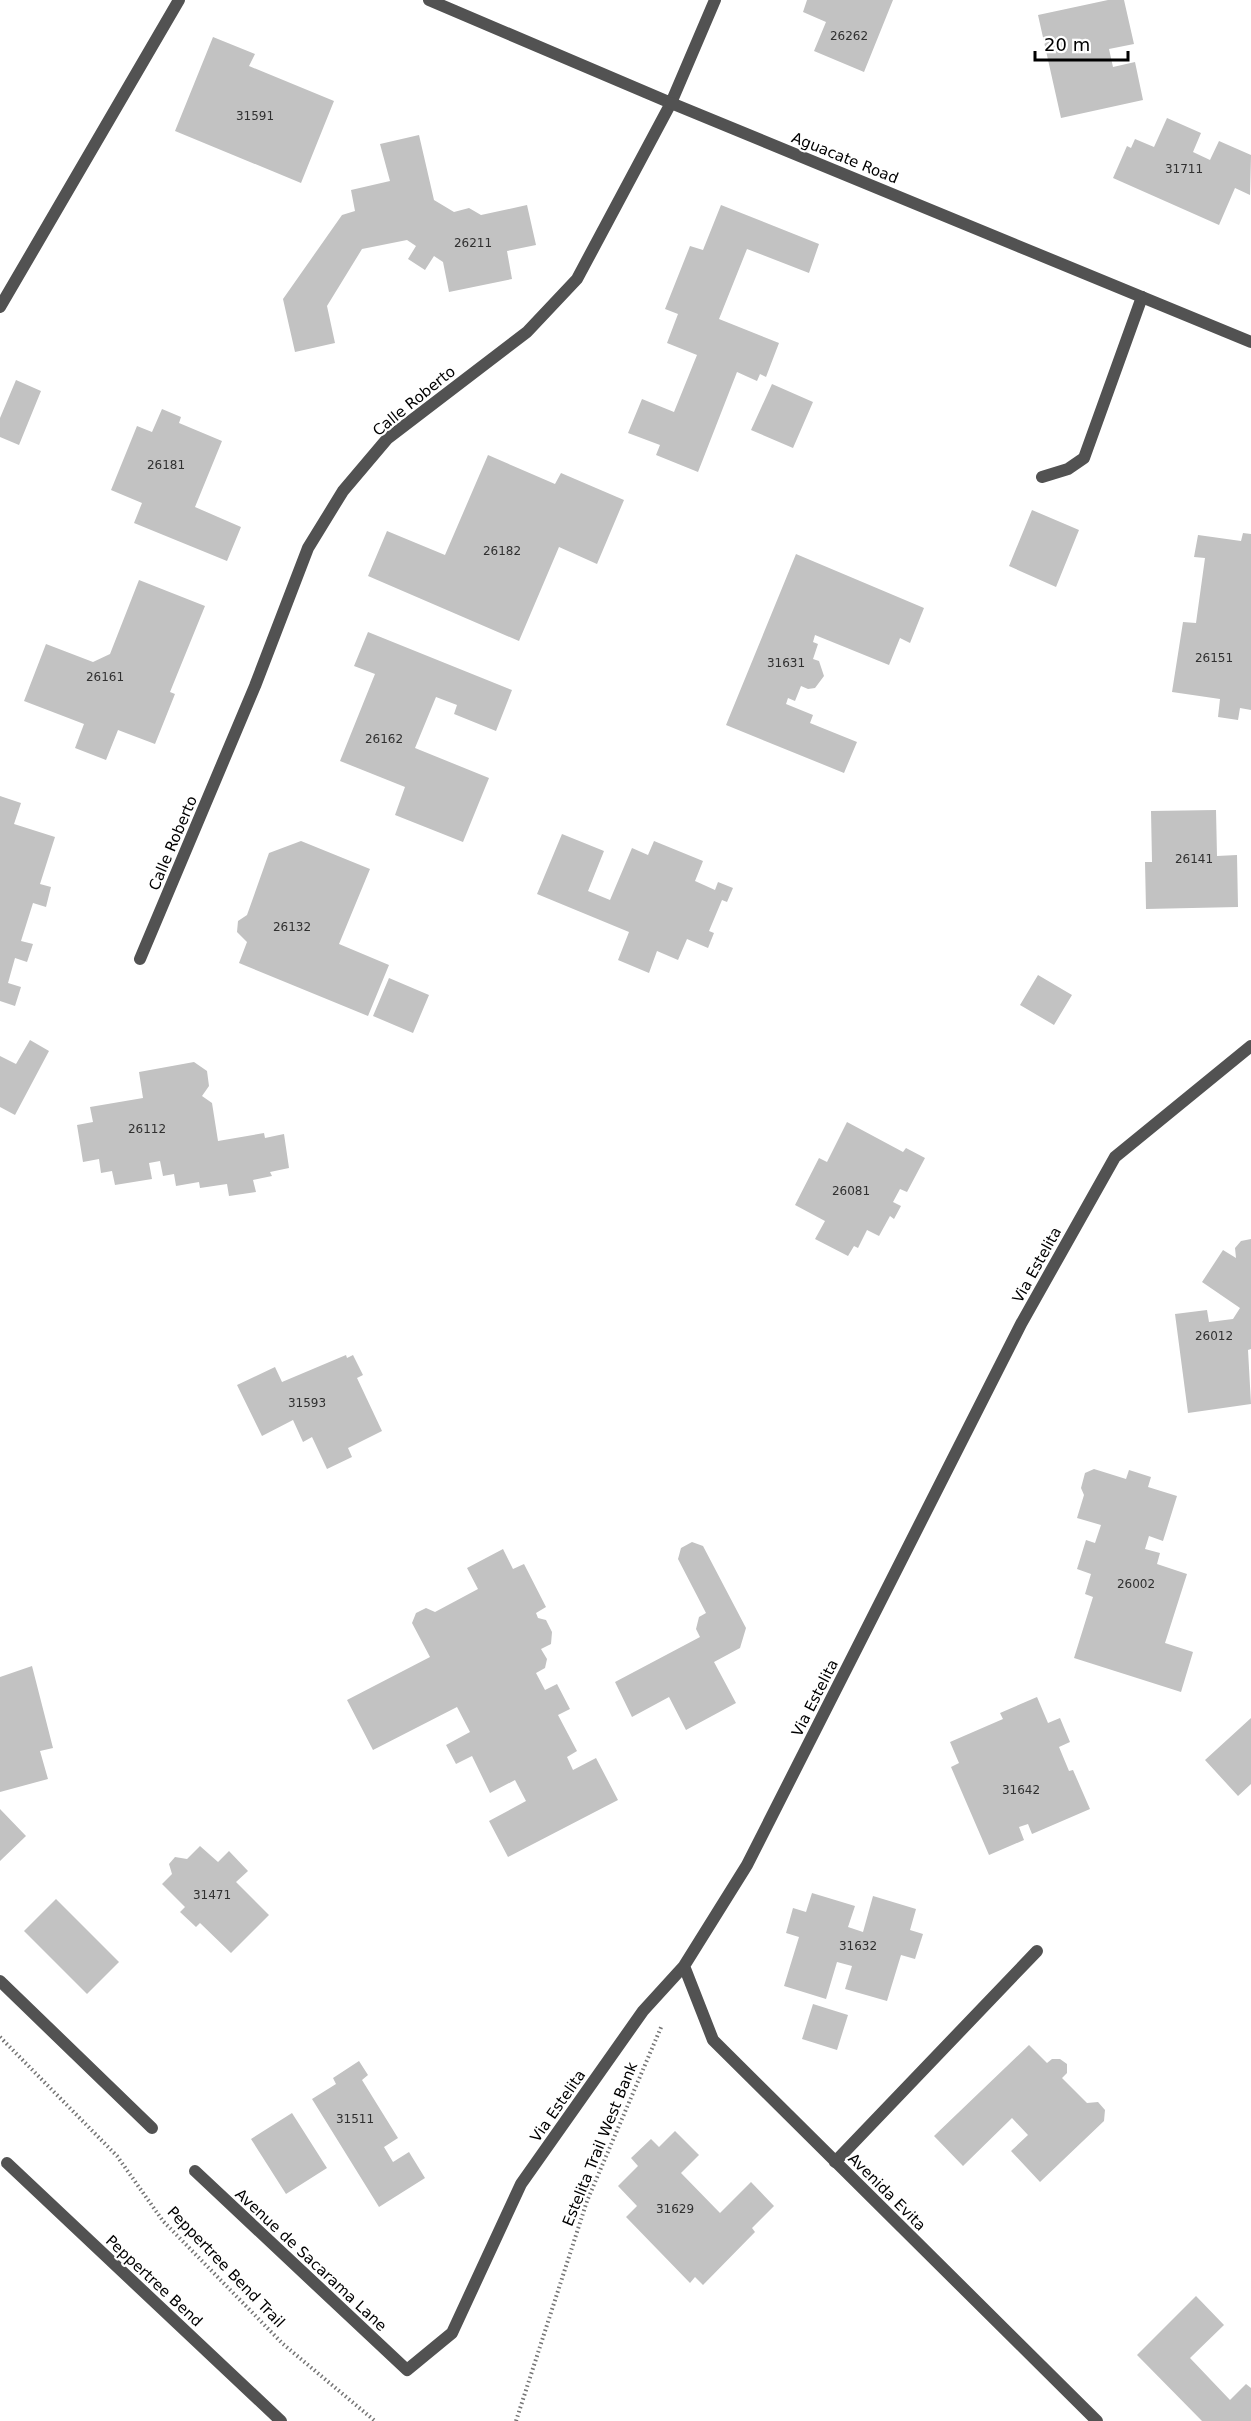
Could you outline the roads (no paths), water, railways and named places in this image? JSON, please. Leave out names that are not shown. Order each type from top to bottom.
[{"type":"street","points":[[0,307],[179,0]]},
{"type":"street","name":"Aguacate Road","points":[[429,0],[671,103],[1251,342]]},
{"type":"street","name":"Calle Roberto","points":[[141,959],[255,686],[308,548],[343,491],[387,439],[527,332],[576,279],[671,103],[715,0]]},
{"type":"street","points":[[1042,477],[1068,469],[1084,458],[1142,297]]},
{"type":"street","name":"Via Estelita","points":[[407,2370],[452,2333],[521,2184],[643,2011],[684,1966],[747,1865],[1021,1324],[1115,1157],[1251,1046]]},
{"type":"street","points":[[835,2162],[1037,1951]]},
{"type":"street","name":"Avenida Evita","points":[[684,1966],[713,2040],[1096,2421]]},
{"type":"street","points":[[0,1981],[152,2128]]},
{"type":"street","name":"Peppertree Bend","points":[[7,2163],[282,2421]]},
{"type":"street","name":"Avenue de Sacarama Lane","points":[[195,2171],[407,2370]]}]
